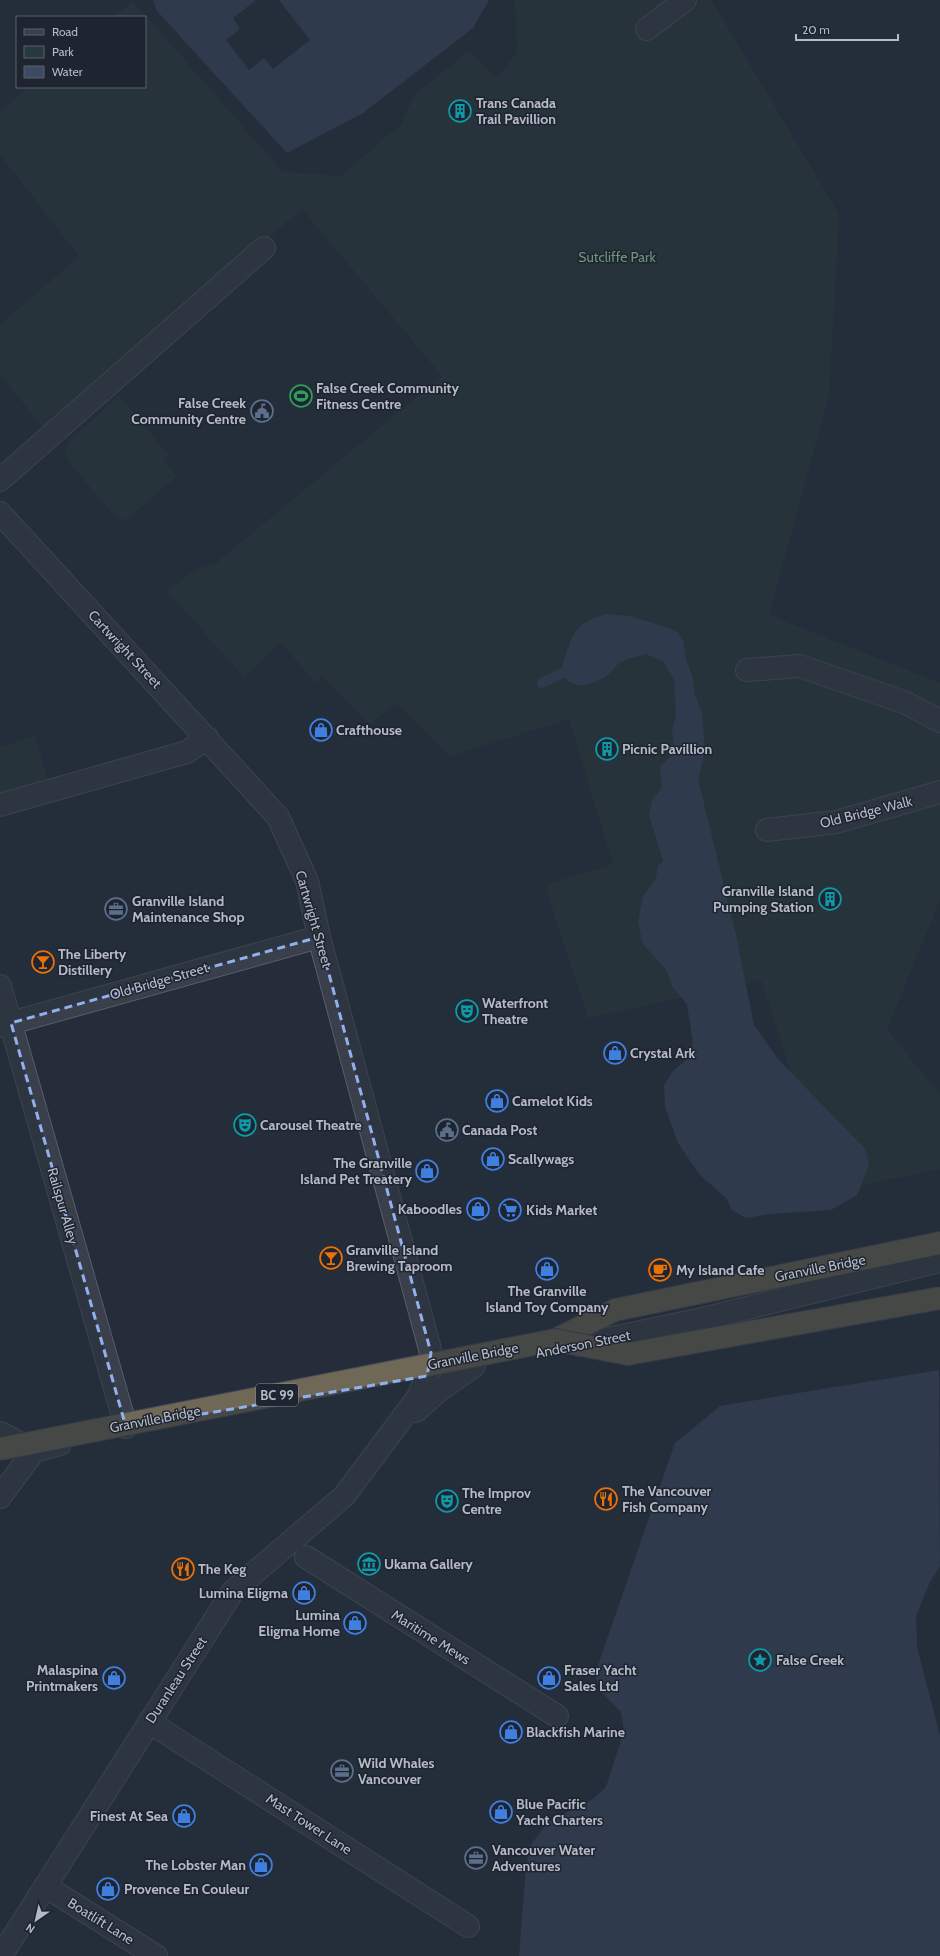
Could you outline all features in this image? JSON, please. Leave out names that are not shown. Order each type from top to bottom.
[{"type":"highway","name":"Granville Bridge","points":[[0,1449],[555,1340],[615,1310],[940,1243]]},
{"type":"highway","points":[[555,1340],[628,1354],[940,1298]]},
{"type":"street","points":[[647,29],[685,0]]},
{"type":"street","points":[[0,480],[264,248]]},
{"type":"street","name":"Cartwright Street","points":[[0,512],[278,817],[307,881],[319,937],[431,1353],[427,1376]]},
{"type":"street","points":[[747,670],[800,666],[906,703],[940,721]]},
{"type":"street","points":[[0,804],[187,752],[207,738]]},
{"type":"street","name":"Old Bridge Walk","points":[[767,830],[836,822],[940,792]]},
{"type":"street","name":"Old Bridge Street","points":[[6,1024],[319,937]]},
{"type":"street","name":"Railspur Alley","points":[[0,986],[6,1024],[126,1427]]},
{"type":"street","name":"Anderson Street","points":[[34,1451],[126,1427],[427,1376],[658,1329],[940,1261]]},
{"type":"street","points":[[431,1353],[442,1363],[465,1368]]},
{"type":"street","name":"Duranleau Street","points":[[390,1435],[465,1368]]},
{"type":"street","name":"Duranleau Street","points":[[0,1956],[233,1591],[344,1496],[418,1397],[427,1376]]},
{"type":"street","points":[[0,1433],[34,1451],[0,1498]]},
{"type":"street","name":"Maritime Mews","points":[[306,1557],[557,1716]]},
{"type":"street","name":"Mast Tower Lane","points":[[149,1722],[468,1926]]},
{"type":"street","name":"Boatlift Lane","points":[[45,1886],[156,1956]]},
{"type":"highlighted area","points":[[319,937],[431,1353],[427,1376],[126,1427],[11,1023]]},
{"type":"green space","name":"Sutcliffe Park","points":[[515,0],[711,0],[839,214],[829,395],[769,615],[940,683],[940,900],[887,1029],[940,1095],[940,1169],[830,1192],[761,980],[588,1018],[545,885],[613,864],[569,719],[450,756],[395,703],[370,724],[322,677],[316,683],[281,643],[244,677],[167,591],[195,570],[216,563],[442,376],[302,209],[44,429],[0,374],[0,325],[79,256],[0,155],[0,112],[28,88],[146,88],[146,16],[114,16],[133,1],[283,172],[341,176],[401,124],[415,94],[469,51],[498,78],[517,52]]},
{"type":"green space","points":[[119,396],[169,455],[163,460],[177,476],[125,521],[111,512],[70,463],[65,453],[71,439]]},
{"type":"green space","points":[[35,736],[49,783],[0,797],[0,747]]},
{"type":"water","points":[[153,0],[489,0],[473,28],[363,113],[287,153],[157,11]]},
{"type":"water","points":[[607,614],[629,616],[669,628],[677,632],[683,640],[686,659],[692,675],[695,695],[702,713],[705,751],[698,779],[736,935],[754,1025],[778,1059],[866,1150],[869,1165],[857,1195],[831,1210],[770,1214],[746,1218],[732,1210],[726,1198],[699,1174],[678,1143],[665,1107],[664,1085],[673,1071],[686,1060],[693,1043],[687,1004],[672,986],[667,971],[643,944],[638,922],[643,896],[656,879],[658,866],[663,861],[649,815],[652,800],[662,788],[660,767],[671,756],[674,746],[672,732],[676,715],[674,680],[663,661],[646,654],[623,661],[609,674],[596,682],[575,685],[569,682],[564,677],[561,670],[575,633],[586,622]]},
{"type":"water","name":"False Creek","points":[[939,1370],[940,1566],[930,1582],[916,1616],[917,1647],[940,1736],[940,1956],[519,1956],[526,1866],[532,1843],[549,1821],[593,1799],[606,1787],[624,1731],[621,1712],[601,1692],[595,1674],[675,1443],[720,1406]]},
{"type":"pier","points":[[256,0],[279,0],[310,40],[273,69],[264,58],[249,70],[226,40],[240,29],[233,18]]},
{"type":"waterway","points":[[542,683],[562,673]]},
{"type":"place","name":"Trans Canada Trail Pavillion","points":[[460,111]]},
{"type":"place","name":"False Creek Community Fitness Centre","points":[[301,396]]},
{"type":"place","name":"False Creek Community Centre","points":[[262,411]]},
{"type":"place","name":"Crafthouse","points":[[321,730]]},
{"type":"place","name":"Picnic Pavillion","points":[[607,749]]},
{"type":"place","name":"Granville Island Pumping Station","points":[[830,899]]},
{"type":"place","name":"Granville Island Maintenance Shop","points":[[116,909]]},
{"type":"place","name":"The Liberty Distillery","points":[[43,962]]},
{"type":"place","name":"Waterfront Theatre","points":[[467,1011]]},
{"type":"place","name":"Crystal Ark","points":[[615,1053]]},
{"type":"place","name":"Camelot Kids","points":[[497,1101]]},
{"type":"place","name":"Carousel Theatre","points":[[245,1125]]},
{"type":"place","name":"Canada Post","points":[[447,1130]]},
{"type":"place","name":"Scallywags","points":[[493,1159]]},
{"type":"place","name":"The Granville Island Pet Treatery","points":[[427,1171]]},
{"type":"place","name":"Kaboodles","points":[[478,1209]]},
{"type":"place","name":"Kids Market","points":[[510,1210]]},
{"type":"place","name":"Granville Island Brewing Taproom","points":[[331,1258]]},
{"type":"place","name":"The Granville Island Toy Company","points":[[547,1269]]},
{"type":"place","name":"My Island Cafe","points":[[660,1270]]},
{"type":"place","name":"The Vancouver Fish Company","points":[[606,1499]]},
{"type":"place","name":"The Improv Centre","points":[[447,1501]]},
{"type":"place","name":"Ukama Gallery","points":[[369,1564]]},
{"type":"place","name":"The Keg","points":[[183,1569]]},
{"type":"place","name":"Lumina Eligma","points":[[304,1593]]},
{"type":"place","name":"Lumina Eligma Home","points":[[355,1623]]},
{"type":"place","name":"False Creek","points":[[760,1660]]},
{"type":"place","name":"Malaspina Printmakers","points":[[114,1678]]},
{"type":"place","name":"Fraser Yacht Sales Ltd","points":[[549,1678]]},
{"type":"place","name":"Blackfish Marine","points":[[511,1732]]},
{"type":"place","name":"Wild Whales Vancouver","points":[[342,1771]]},
{"type":"place","name":"Blue Pacific Yacht Charters","points":[[501,1812]]},
{"type":"place","name":"Finest At Sea","points":[[184,1816]]},
{"type":"place","name":"Vancouver Water Adventures","points":[[476,1858]]},
{"type":"place","name":"The Lobster Man","points":[[261,1865]]},
{"type":"place","name":"Provence En Couleur","points":[[108,1889]]}]
